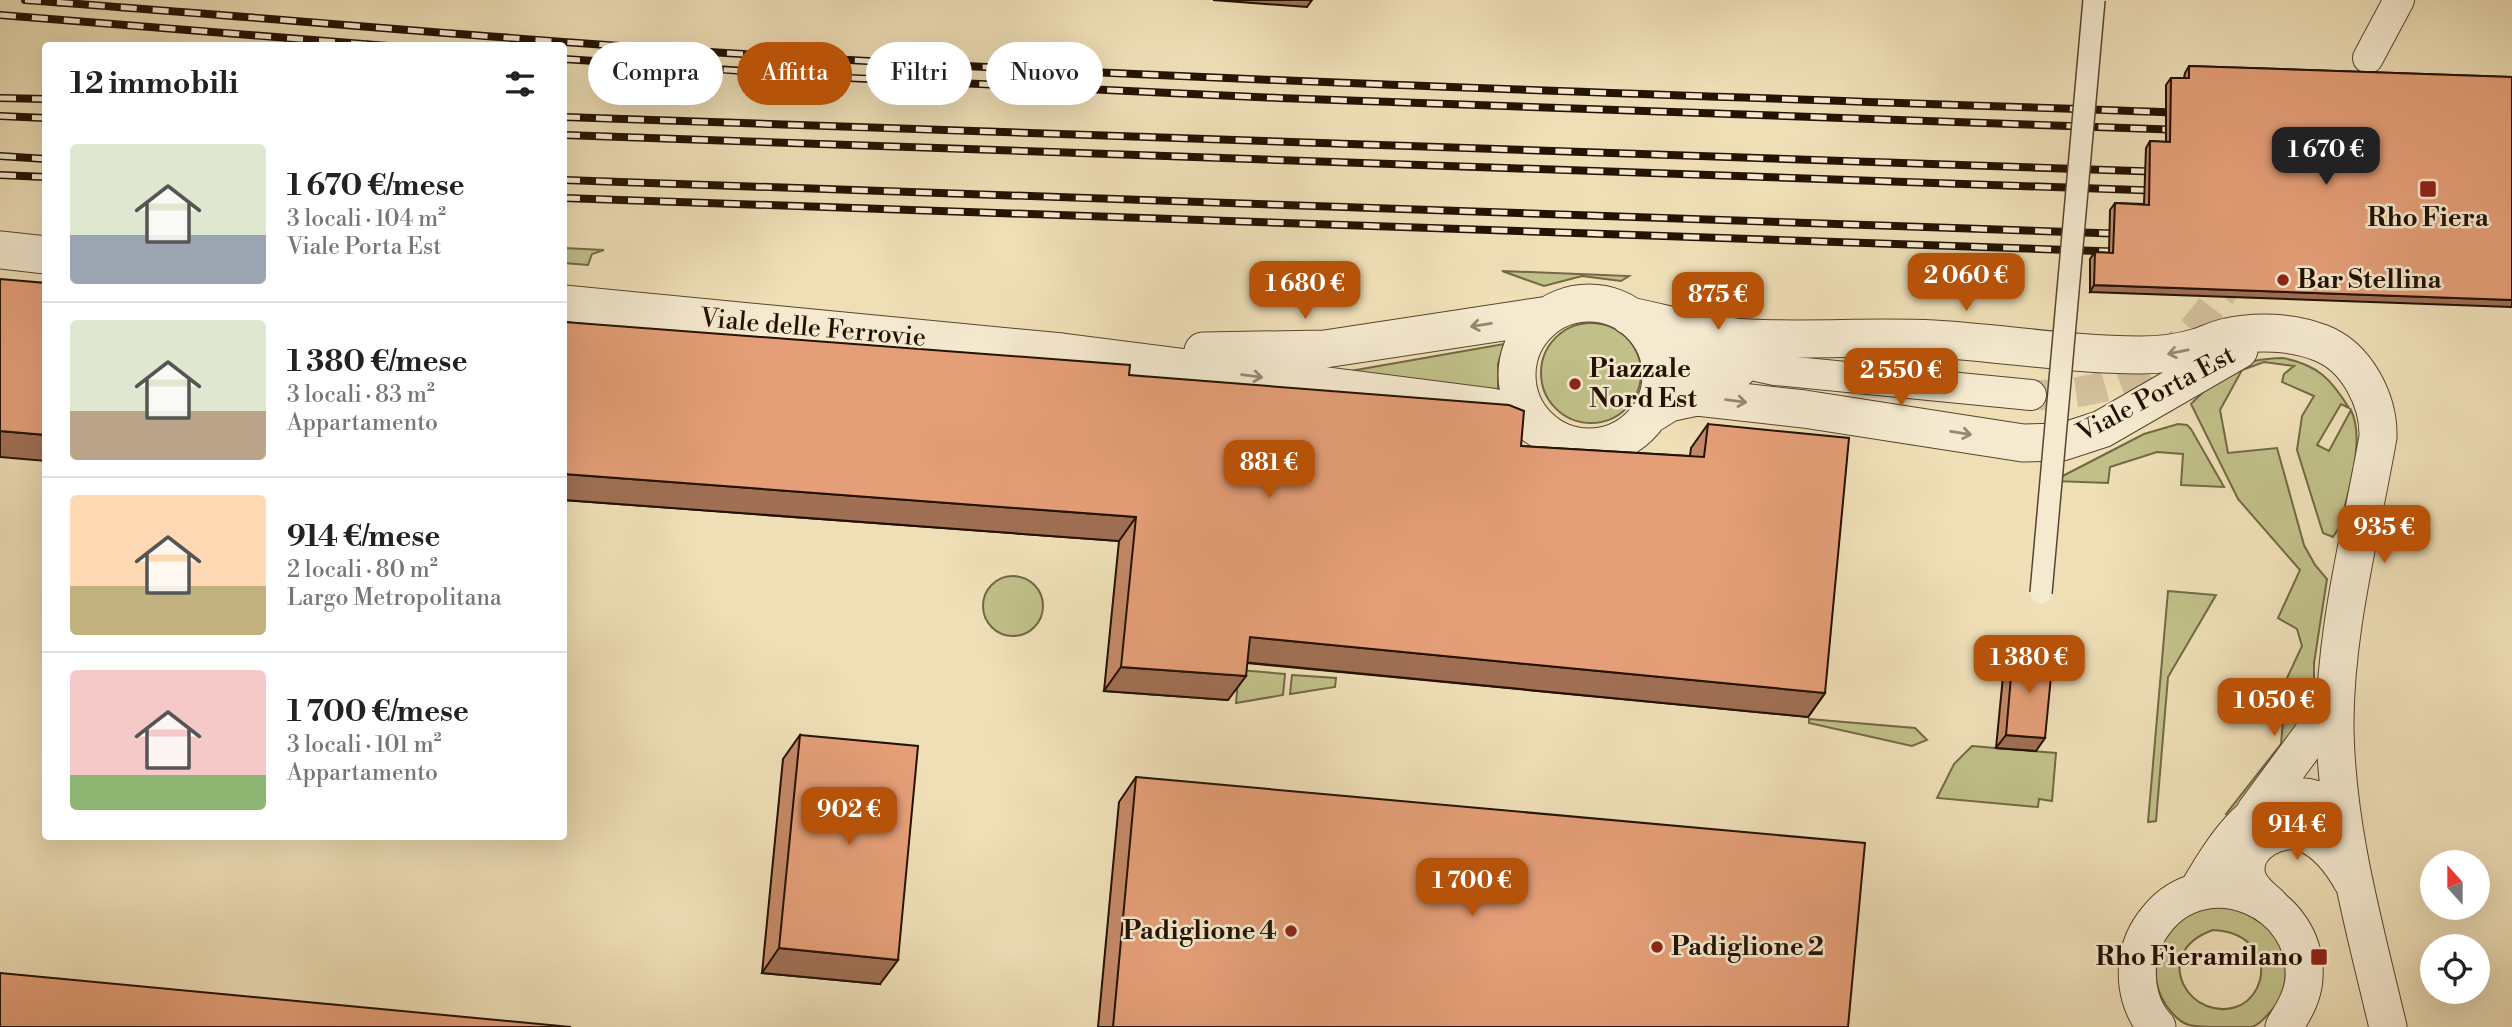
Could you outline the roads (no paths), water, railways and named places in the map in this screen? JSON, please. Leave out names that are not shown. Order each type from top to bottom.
[{"type":"street","points":[[2042,593],[2094,0]]},
{"type":"street","points":[[2368,58],[2399,0]]},
{"type":"street","points":[[0,250],[42,255]]},
{"type":"street","points":[[1775,370],[1686,377],[1667,386],[1632,433],[1611,444],[1588,448],[1564,443],[1544,432],[1528,415],[1520,398],[1516,379],[1524,343],[1535,327],[1549,315],[1568,306],[1590,303],[1610,306],[1662,342],[1678,349],[1775,370],[2031,395]]},
{"type":"street","name":"Viale delle Ferrovie","points":[[567,304],[1062,352],[1492,407],[1526,420],[1544,432]]},
{"type":"street","name":"Viale delle Ferrovie","points":[[1062,352],[1325,349],[1549,315]]},
{"type":"street","points":[[1637,323],[1658,355],[1661,382],[1653,406]]},
{"type":"street","name":"Viale Porta Est","points":[[1637,323],[1749,338],[1936,339],[2138,355],[2179,352],[2246,334],[2293,335],[2323,344],[2337,352],[2350,365],[2370,395],[2379,422],[2344,619],[2335,731],[2344,828],[2353,883],[2388,1027]]},
{"type":"street","name":"Viale Porta Est","points":[[1653,406],[1697,397],[1804,409],[2023,443],[2062,442],[2102,429],[2239,349],[2293,335]]},
{"type":"street","points":[[2197,892],[2211,869],[2326,714],[2338,677]]},
{"type":"street","points":[[2250,819],[2280,800],[2302,797],[2329,807],[2344,828]]},
{"type":"street","points":[[2284,1027],[2298,1006],[2304,979],[2302,951],[2291,927],[2255,891],[2246,874],[2250,857],[2256,847],[2278,832],[2296,830],[2310,835],[2338,859],[2353,883]]},
{"type":"street","points":[[2157,1027],[2141,1002],[2136,977],[2139,951],[2150,928],[2163,911],[2197,892],[2214,889],[2231,890],[2272,906]]},
{"type":"tunnel","points":[[2031,395],[2069,393],[2103,387],[2132,377],[2157,362],[2180,343],[2201,320],[2242,262]]},
{"type":"railway","points":[[25,0],[540,40],[1016,69],[2187,113]]},
{"type":"railway","points":[[0,15],[338,42]]},
{"type":"railway","points":[[567,59],[849,78],[1279,98],[2183,130]]},
{"type":"railway","points":[[0,98],[42,99]]},
{"type":"railway","points":[[0,116],[42,118]]},
{"type":"railway","points":[[567,117],[2166,172]]},
{"type":"railway","points":[[567,135],[2166,191]]},
{"type":"railway","points":[[0,156],[42,159]]},
{"type":"railway","points":[[0,175],[42,177]]},
{"type":"railway","points":[[567,180],[2127,234]]},
{"type":"railway","points":[[567,198],[2127,252]]},
{"type":"place","name":"Rho Fiera","points":[[2428,189]]},
{"type":"place","name":"Bar Stellina","points":[[2283,280]]},
{"type":"place","name":"Piazzale Nord Est","points":[[1575,384]]},
{"type":"place","name":"Padiglione 4","points":[[1291,931]]},
{"type":"place","name":"Padiglione 2","points":[[1657,947]]},
{"type":"place","name":"Rho Fieramilano","points":[[2319,957]]}]
